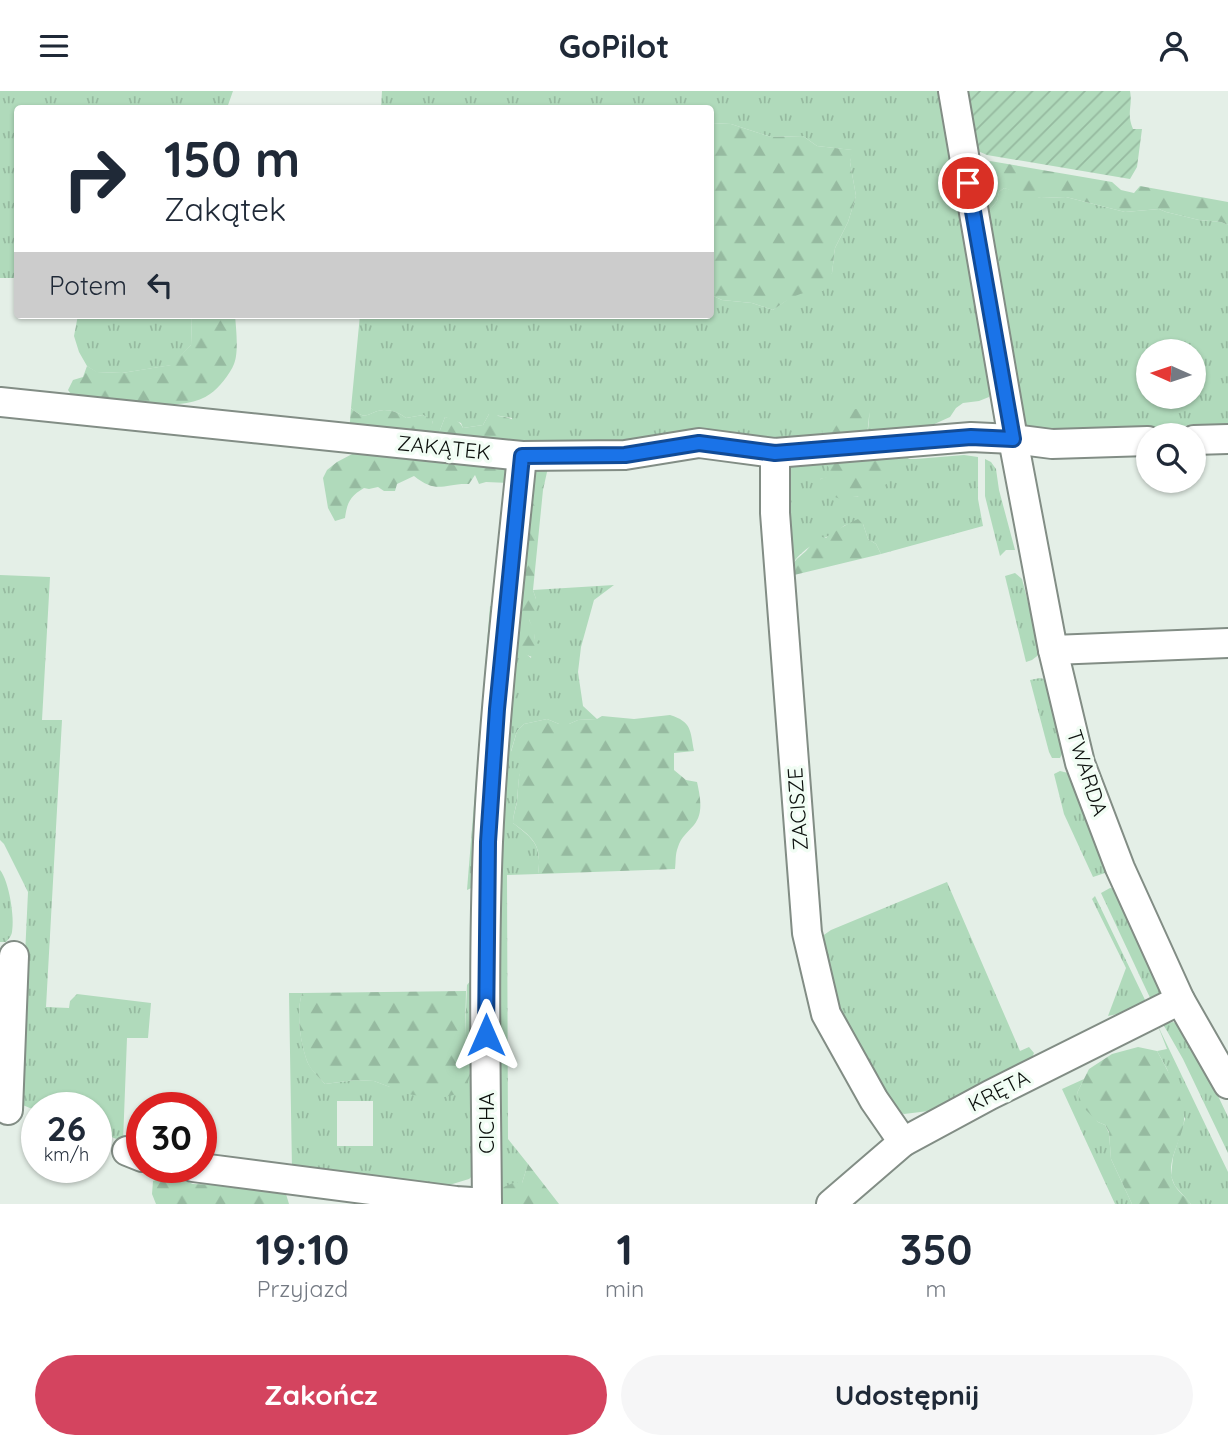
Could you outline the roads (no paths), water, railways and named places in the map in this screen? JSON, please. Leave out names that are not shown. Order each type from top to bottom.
[{"type":"street","name":"TWARDA","points":[[953,91],[1013,439],[1053,650],[1080,763],[1120,868],[1180,1000],[1228,1084]]},
{"type":"street","name":"ZAKĄTEK","points":[[0,402],[522,456],[625,455],[699,443],[775,453],[971,437],[1052,443],[1136,441]]},
{"type":"street","points":[[1206,440],[1228,439]]},
{"type":"street","name":"ZACISZE","points":[[775,453],[776,526],[807,933],[826,1014],[874,1100],[903,1142]]},
{"type":"street","name":"CICHA","points":[[487,1203],[488,842],[497,709],[522,456]]},
{"type":"street","points":[[1053,650],[1228,643]]},
{"type":"street","points":[[8,1110],[15,956]]},
{"type":"street","name":"KRĘTA","points":[[831,1204],[903,1142],[990,1095],[1180,1000]]},
{"type":"street","points":[[217,1170],[487,1203]]}]
